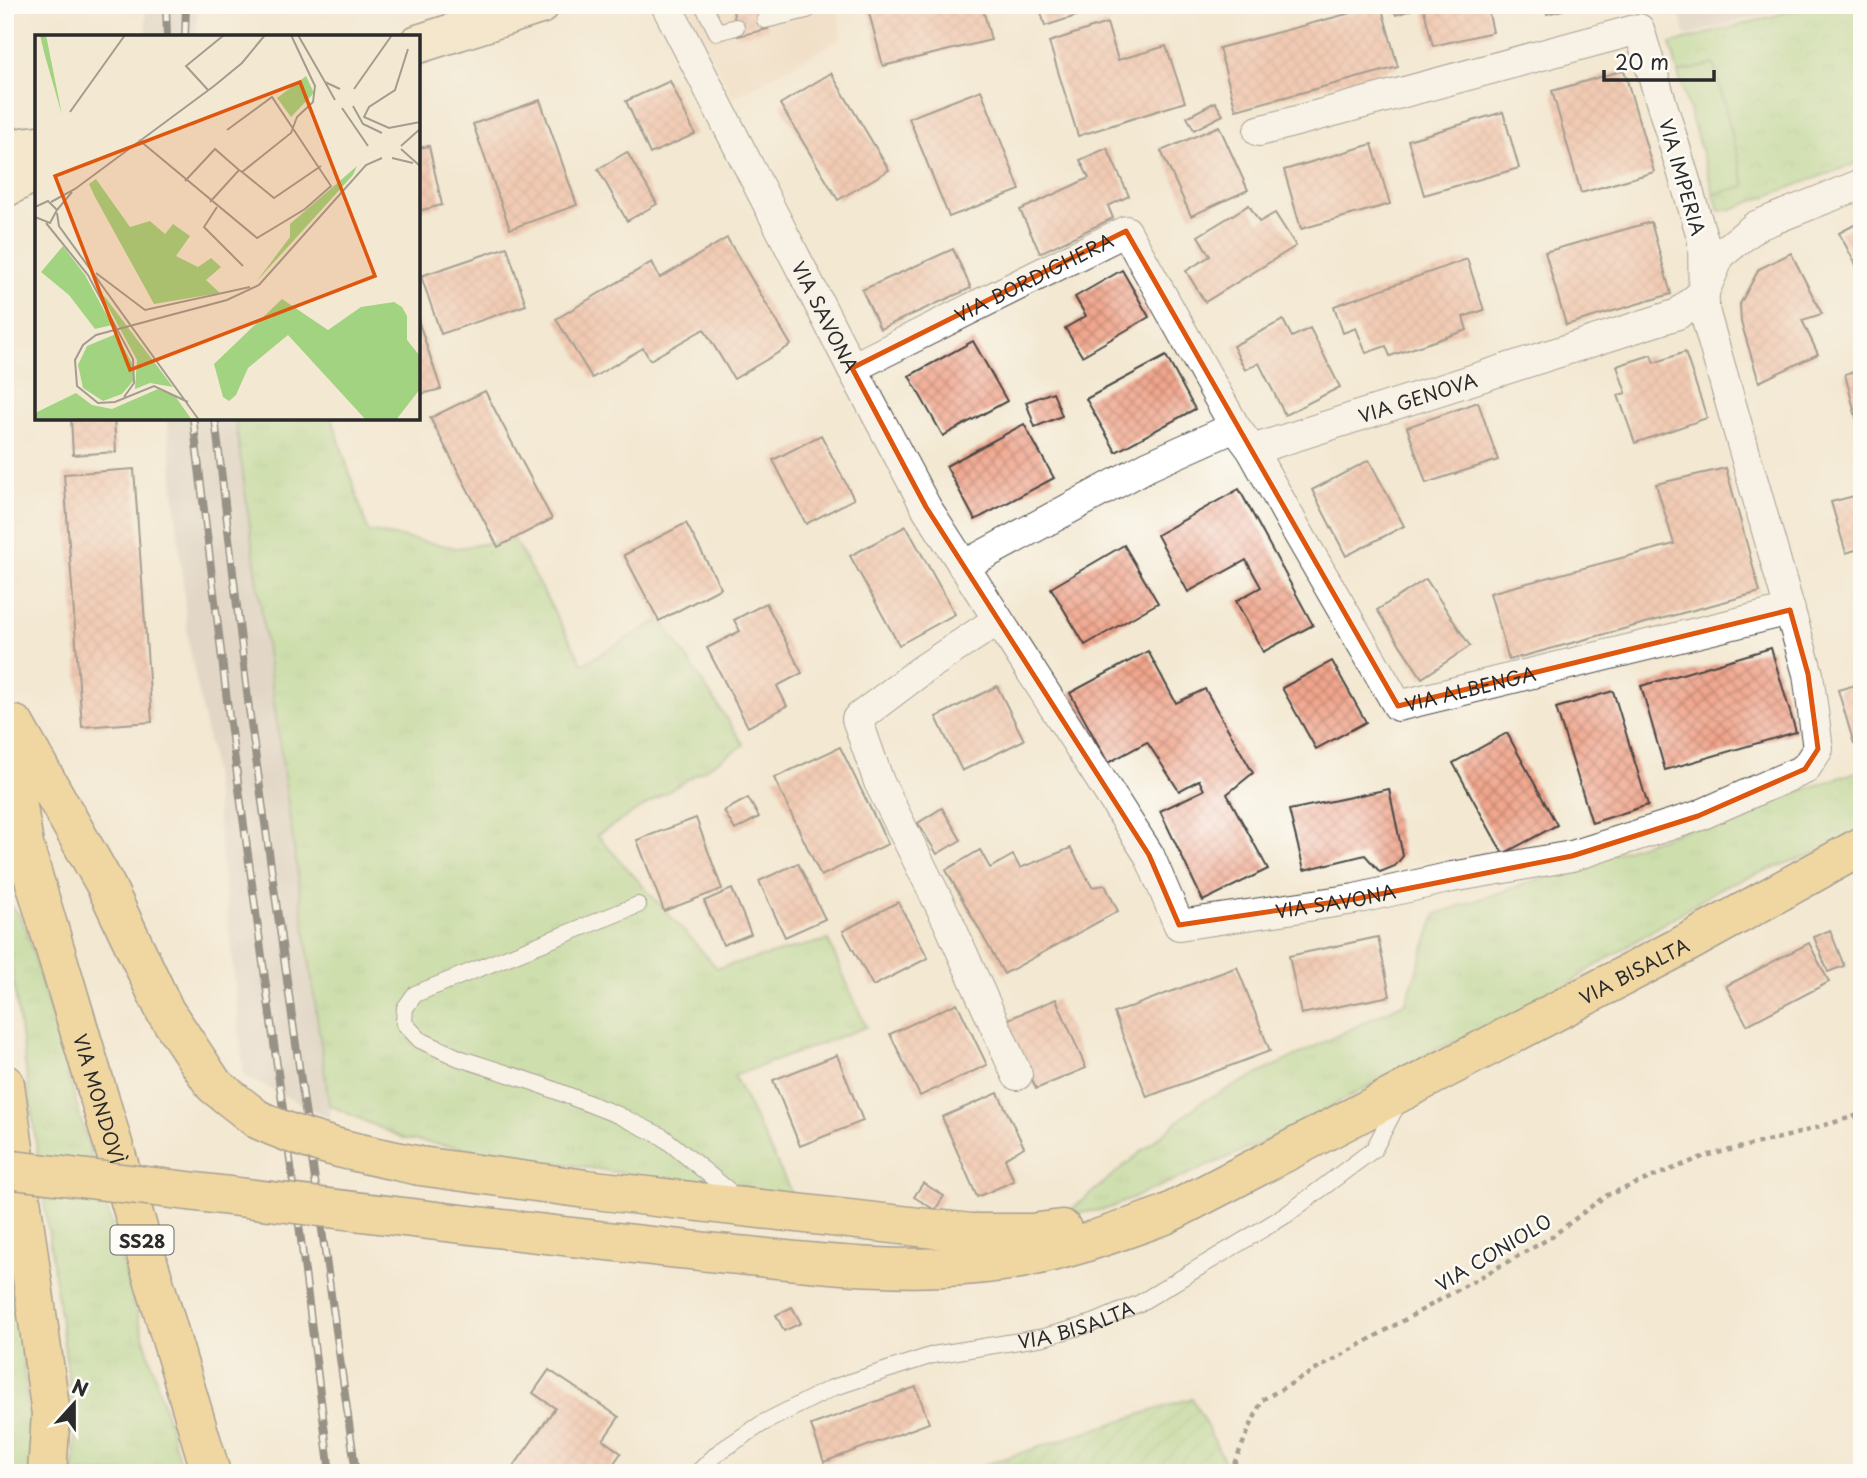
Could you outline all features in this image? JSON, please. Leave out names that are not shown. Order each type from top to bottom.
[{"type":"main road","points":[[420,43],[540,5]]},
{"type":"main road","points":[[5,149],[35,145]]},
{"type":"main road","points":[[5,188],[35,171]]},
{"type":"main road","points":[[5,708],[106,886],[165,1011],[214,1085],[257,1119],[282,1132],[341,1149],[420,1166],[739,1207],[971,1233],[1031,1233],[1165,1215]]},
{"type":"main road","name":"VIA MONDOVÌ","points":[[5,723],[24,845],[211,1473]]},
{"type":"main road","name":"SS28","points":[[5,811],[24,845]]},
{"type":"main road","name":"VIA BISALTA","points":[[1165,1215],[1687,943],[1862,846]]},
{"type":"main road","points":[[5,1084],[51,1414],[47,1473]]},
{"type":"main road","points":[[5,1170],[812,1263],[915,1270],[1003,1262],[1076,1247],[1165,1215]]},
{"type":"street","name":"VIA SAVONA","points":[[666,5],[926,507],[1149,855],[1179,926],[1355,899],[1452,877],[1572,856],[1698,816],[1805,769],[1818,749]]},
{"type":"street","name":"VIA IMPERIA","points":[[1259,131],[1639,29],[1703,240],[1704,310],[1808,674],[1818,749]]},
{"type":"street","name":"VIA GENOVA","points":[[964,566],[1148,466],[1678,314],[1704,292],[1720,256],[1756,226],[1862,184]]},
{"type":"street","name":"VIA BORDIGHERA","points":[[852,368],[1126,231],[1244,438]]},
{"type":"street","name":"VIA ALBENGA","points":[[1244,438],[1398,706],[1790,610]]},
{"type":"street","points":[[998,620],[922,670],[857,719],[879,782],[948,921],[1017,1075]]},
{"type":"lane","points":[[703,5],[718,32],[736,27]]},
{"type":"lane","points":[[765,20],[807,10],[808,5]]},
{"type":"lane","points":[[638,905],[415,994],[405,1008],[404,1023],[420,1040],[459,1058],[537,1083],[618,1115],[663,1137],[728,1190],[739,1207]]},
{"type":"lane","name":"VIA BISALTA","points":[[697,1473],[719,1452],[763,1423],[832,1388],[933,1355],[1044,1337],[1093,1323],[1140,1303],[1286,1215],[1374,1149],[1404,1091]]},
{"type":"path","name":"VIA CONIOLO","points":[[1230,1473],[1262,1401],[1550,1238],[1605,1196],[1705,1156],[1792,1135],[1862,1114]]},
{"type":"highlighted area","points":[[1126,231],[1398,706],[1790,610],[1808,674],[1818,749],[1805,769],[1698,816],[1572,856],[1355,899],[1179,925],[1149,855],[926,507],[852,368]]},
{"type":"shaded area","points":[[145,5],[197,5],[197,35],[147,35]]},
{"type":"shaded area","points":[[685,5],[838,5],[841,39],[733,98]]},
{"type":"shaded area","points":[[1677,5],[1796,5],[1686,36]]},
{"type":"shaded area","points":[[167,420],[235,420],[331,1119],[244,1076],[211,754],[188,640]]},
{"type":"green space","points":[[1814,5],[1862,5],[1862,161],[1732,209],[1719,211],[1670,44]]},
{"type":"green space","points":[[1714,64],[1745,186],[1714,194],[1678,73]]},
{"type":"green space","points":[[235,420],[333,420],[368,531],[457,548],[514,539],[583,664],[661,619],[744,745],[597,835],[717,968],[828,940],[866,1027],[734,1076],[795,1200],[405,1139],[329,1105]]},
{"type":"green space","points":[[1862,770],[1862,829],[1837,845],[1724,886],[1586,972],[1523,1019],[1439,1048],[1275,1137],[1107,1209],[1065,1215],[1201,1102],[1406,1002],[1436,914]]},
{"type":"green space","points":[[6,903],[18,913],[26,929],[183,1473],[73,1473],[76,1431],[6,927]]},
{"type":"green space","points":[[5,1215],[14,1257],[32,1455],[29,1473],[5,1473]]},
{"type":"green space","points":[[1192,1398],[1231,1473],[965,1473],[977,1467]]},
{"type":"building","points":[[762,5],[768,29],[738,36],[733,11]]},
{"type":"building","points":[[867,5],[982,5],[991,40],[883,66]]},
{"type":"building","points":[[1039,5],[1107,5],[1107,6],[1045,26]]},
{"type":"building","points":[[1381,5],[1398,67],[1236,110],[1219,48]]},
{"type":"building","points":[[1393,5],[1487,5],[1493,32],[1433,46],[1423,6],[1396,15]]},
{"type":"building","points":[[1545,5],[1578,5],[1578,6],[1547,14]]},
{"type":"building","points":[[1107,23],[1118,60],[1166,46],[1185,102],[1078,136],[1049,42]]},
{"type":"building","points":[[1624,70],[1654,172],[1581,193],[1552,91]]},
{"type":"building","points":[[831,73],[889,170],[838,200],[780,104]]},
{"type":"building","points":[[670,81],[695,134],[650,154],[626,101]]},
{"type":"building","points":[[981,90],[1020,190],[949,217],[909,118]]},
{"type":"building","points":[[540,100],[577,205],[510,229],[473,124]]},
{"type":"building","points":[[1215,102],[1223,115],[1194,130],[1187,117]]},
{"type":"building","points":[[1503,112],[1519,168],[1424,195],[1408,140]]},
{"type":"building","points":[[1219,126],[1248,190],[1191,216],[1161,151]]},
{"type":"building","points":[[1372,144],[1390,204],[1301,229],[1284,170]]},
{"type":"building","points":[[429,146],[442,205],[420,210],[420,148]]},
{"type":"building","points":[[1107,148],[1129,196],[1108,206],[1113,218],[1040,253],[1020,210],[1089,178],[1080,160]]},
{"type":"building","points":[[627,152],[657,204],[627,221],[598,169]]},
{"type":"building","points":[[1249,205],[1259,222],[1275,213],[1296,246],[1205,302],[1186,271],[1210,256],[1198,236]]},
{"type":"building","points":[[1862,221],[1862,276],[1839,233]]},
{"type":"building","points":[[1651,222],[1671,294],[1566,325],[1545,252]]},
{"type":"building","points":[[727,238],[791,345],[734,379],[704,329],[650,360],[643,348],[592,378],[556,319],[652,262],[660,278]]},
{"type":"building","points":[[507,247],[526,305],[441,334],[421,276]]},
{"type":"building","points":[[953,249],[971,288],[880,329],[862,290]]},
{"type":"building","points":[[1791,253],[1822,314],[1802,320],[1818,354],[1759,382],[1741,322],[1740,304],[1759,269]]},
{"type":"building","points":[[1467,259],[1484,310],[1463,317],[1467,330],[1390,356],[1386,346],[1366,353],[1356,328],[1343,333],[1334,306]]},
{"type":"building","points":[[1122,270],[1149,317],[1082,356],[1065,328],[1086,316],[1075,297]]},
{"type":"building","points":[[1283,320],[1292,337],[1310,328],[1340,387],[1285,415],[1259,363],[1245,370],[1233,346]]},
{"type":"building","points":[[420,326],[441,389],[420,394]]},
{"type":"building","points":[[973,341],[1007,401],[943,436],[909,376]]},
{"type":"building","points":[[1685,352],[1707,418],[1635,443],[1618,395],[1626,393],[1617,366],[1651,355],[1654,363]]},
{"type":"building","points":[[1166,356],[1195,409],[1116,452],[1086,399]]},
{"type":"building","points":[[1862,370],[1862,436],[1861,437],[1845,374]]},
{"type":"building","points":[[485,391],[552,519],[498,547],[430,418]]},
{"type":"building","points":[[1053,392],[1062,416],[1035,427],[1026,402]]},
{"type":"building","points":[[1478,402],[1498,460],[1426,483],[1407,427]]},
{"type":"building","points":[[71,420],[114,420],[116,452],[73,455]]},
{"type":"building","points":[[1024,424],[1054,478],[975,520],[946,466]]},
{"type":"building","points":[[821,435],[854,499],[806,524],[773,460]]},
{"type":"building","points":[[1369,460],[1404,526],[1346,556],[1312,490]]},
{"type":"building","points":[[1726,468],[1760,592],[1509,660],[1490,593],[1674,544],[1656,484]]},
{"type":"building","points":[[134,469],[152,722],[82,727],[64,474]]},
{"type":"building","points":[[1239,489],[1313,625],[1263,652],[1236,601],[1261,587],[1246,560],[1188,592],[1157,535]]},
{"type":"building","points":[[1862,494],[1862,548],[1846,553],[1831,502]]},
{"type":"building","points":[[686,523],[721,588],[659,621],[624,555]]},
{"type":"building","points":[[906,526],[955,614],[899,645],[850,556]]},
{"type":"building","points":[[1124,545],[1158,603],[1085,645],[1051,588]]},
{"type":"building","points":[[1426,579],[1470,646],[1422,678],[1377,610]]},
{"type":"building","points":[[766,603],[802,673],[777,686],[787,706],[748,727],[707,648],[740,631],[734,620]]},
{"type":"building","points":[[1771,648],[1796,732],[1665,770],[1641,686]]},
{"type":"building","points":[[1148,651],[1176,703],[1205,689],[1253,773],[1227,794],[1268,869],[1203,901],[1160,811],[1204,790],[1199,780],[1179,791],[1147,742],[1108,763],[1070,693]]},
{"type":"building","points":[[1332,661],[1366,722],[1316,749],[1282,688]]},
{"type":"building","points":[[1862,683],[1862,741],[1854,744],[1838,690]]},
{"type":"building","points":[[997,686],[1024,740],[962,771],[936,717]]},
{"type":"building","points":[[1613,691],[1648,805],[1592,823],[1556,708]]},
{"type":"building","points":[[1507,733],[1557,825],[1503,854],[1453,763]]},
{"type":"building","points":[[840,747],[888,844],[821,876],[774,778]]},
{"type":"building","points":[[1389,789],[1403,856],[1395,866],[1380,872],[1365,855],[1304,870],[1289,810]]},
{"type":"building","points":[[748,798],[759,817],[735,830],[724,811]]},
{"type":"building","points":[[942,808],[961,840],[937,854],[918,823]]},
{"type":"building","points":[[696,818],[722,889],[664,911],[637,840]]},
{"type":"building","points":[[1071,848],[1092,887],[1105,885],[1118,911],[1004,974],[946,870],[980,850],[990,868],[1013,855],[1020,868]]},
{"type":"building","points":[[798,863],[825,919],[785,937],[759,881]]},
{"type":"building","points":[[732,889],[751,934],[723,945],[704,901]]},
{"type":"building","points":[[898,902],[928,958],[873,986],[843,931]]},
{"type":"building","points":[[1830,930],[1844,966],[1828,972],[1814,937]]},
{"type":"building","points":[[1378,937],[1390,996],[1301,1014],[1289,956]]},
{"type":"building","points":[[1809,943],[1829,982],[1747,1025],[1726,986]]},
{"type":"building","points":[[1237,967],[1270,1051],[1147,1097],[1114,1013]]},
{"type":"building","points":[[1056,999],[1086,1068],[1036,1089],[1006,1020]]},
{"type":"building","points":[[957,1003],[987,1065],[920,1096],[890,1034]]},
{"type":"building","points":[[837,1055],[863,1121],[800,1146],[773,1080]]},
{"type":"building","points":[[998,1093],[1024,1147],[1005,1159],[1014,1181],[977,1197],[942,1117]]},
{"type":"building","points":[[923,1183],[944,1196],[935,1210],[914,1197]]},
{"type":"building","points":[[792,1307],[801,1323],[784,1331],[776,1315]]},
{"type":"building","points":[[549,1370],[619,1417],[603,1440],[621,1453],[607,1473],[518,1473],[512,1469],[555,1408],[533,1393]]},
{"type":"building","points":[[916,1387],[929,1423],[824,1462],[811,1425]]},
{"type":"railway","points":[[166,5],[167,35]]},
{"type":"railway","points":[[185,35],[186,5]]},
{"type":"railway","points":[[193,420],[228,709],[330,1473]]},
{"type":"railway","points":[[215,420],[249,709],[356,1473]]}]
